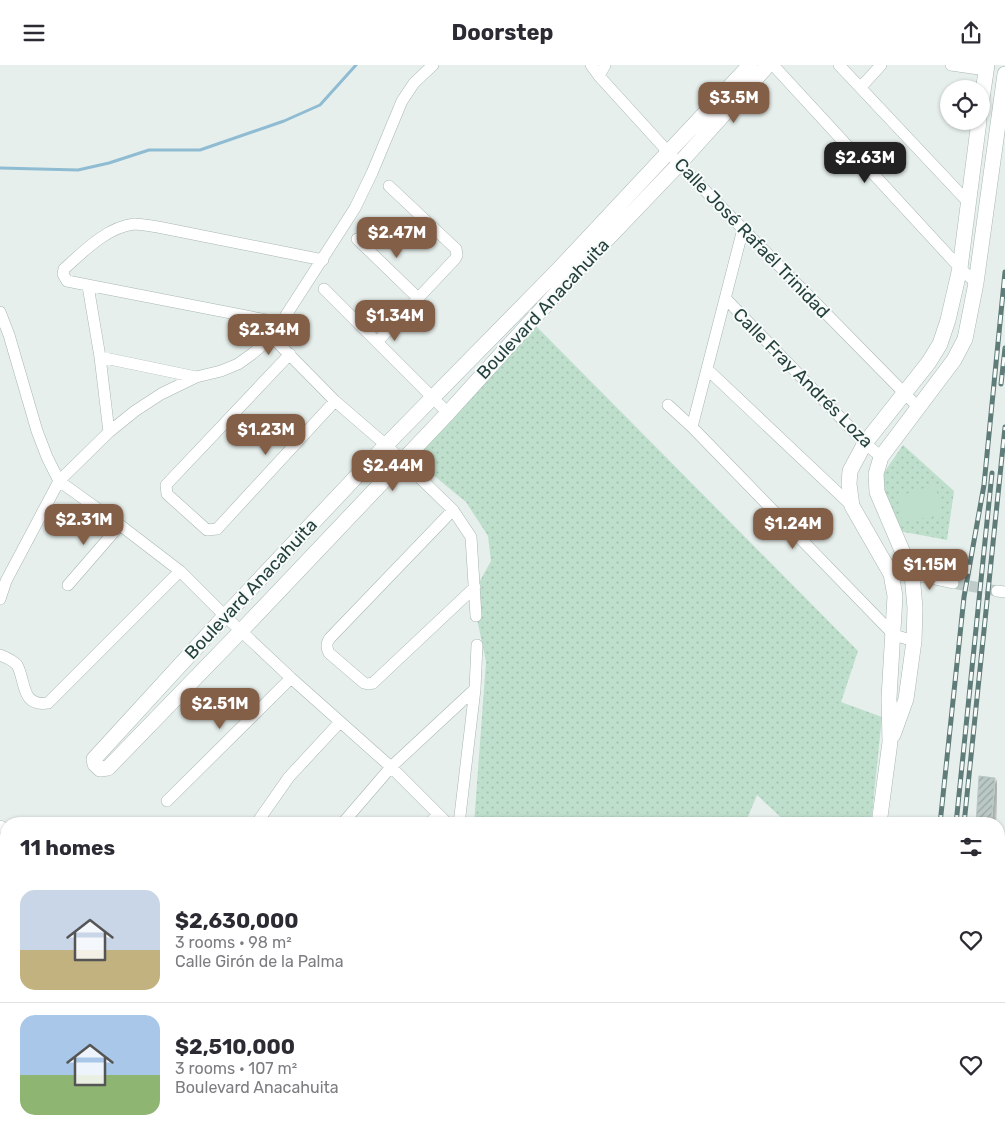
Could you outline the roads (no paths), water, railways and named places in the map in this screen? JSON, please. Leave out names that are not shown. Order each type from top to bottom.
[{"type":"street","points":[[0,599],[6,581],[59,481],[109,432],[135,411],[161,394],[196,377],[238,364],[272,337],[355,208],[402,101],[414,83],[433,65]]},
{"type":"street","name":"Calle José Rafaél Trinidad","points":[[591,65],[668,152],[918,407]]},
{"type":"street","points":[[599,76],[605,65]]},
{"type":"street","name":"Boulevard Anacahuita","points":[[750,65],[668,152],[566,272],[448,413],[108,768],[100,769],[95,764],[94,759],[386,445],[432,398],[566,272],[679,163],[768,65]]},
{"type":"street","points":[[773,65],[976,283]]},
{"type":"street","points":[[840,65],[968,202]]},
{"type":"street","points":[[862,87],[881,65]]},
{"type":"street","points":[[951,65],[986,67],[984,80]]},
{"type":"street","points":[[890,741],[906,699],[914,641],[916,609],[912,573],[877,491],[876,474],[881,457],[954,360],[966,339],[976,283],[1005,74]]},
{"type":"street","points":[[852,506],[849,484],[850,471],[865,443],[940,345],[960,268],[978,130]]},
{"type":"street","points":[[377,342],[455,259],[457,252],[389,186]]},
{"type":"street","points":[[282,323],[88,286],[67,281],[62,274],[64,269],[91,244],[117,229],[134,224],[158,227],[323,260]]},
{"type":"street","points":[[692,427],[743,229]]},
{"type":"street","points":[[357,239],[418,298]]},
{"type":"street","points":[[88,286],[100,357],[109,432]]},
{"type":"street","points":[[324,289],[448,413]]},
{"type":"street","name":"Calle Fray Andrés Loza","points":[[726,299],[865,443],[881,457]]},
{"type":"street","points":[[0,312],[9,335],[37,431],[59,481],[180,571],[291,678],[391,767],[441,817]]},
{"type":"street","points":[[272,337],[335,401],[386,445],[453,510],[471,537],[476,616]]},
{"type":"street","points":[[290,354],[166,485],[166,494],[207,530],[217,529],[335,401]]},
{"type":"street","points":[[100,357],[196,377]]},
{"type":"street","points":[[707,369],[852,506],[891,574],[895,595],[889,698],[890,741],[880,817]]},
{"type":"street","points":[[668,405],[692,427],[894,635],[914,641]]},
{"type":"street","points":[[453,510],[330,638],[326,643],[326,648],[329,653],[364,683],[373,683],[475,587]]},
{"type":"street","points":[[68,585],[120,525]]},
{"type":"street","points":[[0,655],[15,662],[27,695],[36,702],[48,703],[180,571]]},
{"type":"street","points":[[912,573],[953,583]]},
{"type":"street","points":[[461,817],[478,645]]},
{"type":"street","points":[[167,801],[291,678]]},
{"type":"street","points":[[348,817],[391,767],[475,689]]},
{"type":"street","points":[[261,817],[289,777],[340,723]]},
{"type":"street","points":[[435,817],[438,814]]},
{"type":"waterway","points":[[0,168],[78,170],[109,163],[149,150],[200,150],[284,121],[320,105],[356,65]]},
{"type":"tunnel","points":[[953,583],[997,591]]},
{"type":"railway","points":[[941,817],[964,597],[984,485],[1005,272]]},
{"type":"railway","points":[[1001,384],[1005,348]]},
{"type":"railway","points":[[965,817],[1005,427]]},
{"type":"railway","points":[[957,817],[992,473]]}]
